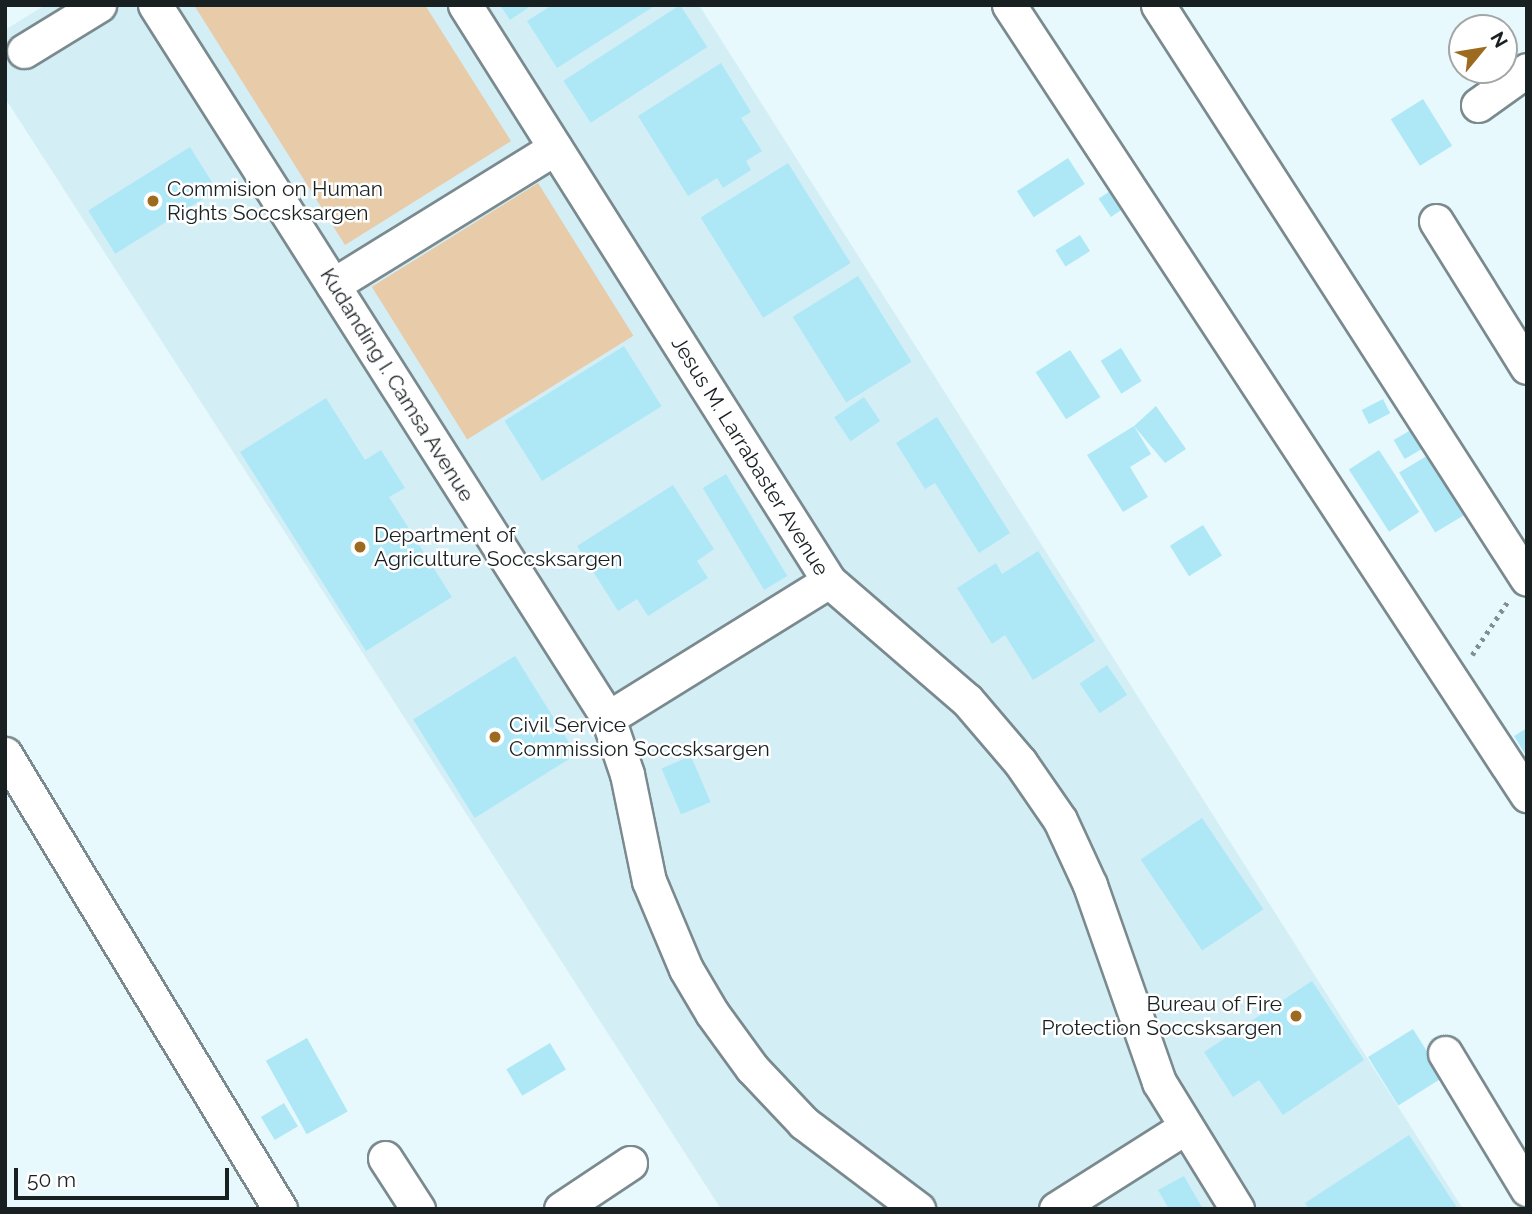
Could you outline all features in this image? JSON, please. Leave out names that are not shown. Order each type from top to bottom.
[{"type":"street","points":[[24,51],[99,5]]},
{"type":"street","name":"Kudanding I. Camsa Avenue","points":[[155,5],[608,718],[627,774],[649,881],[686,969],[712,1013],[752,1068],[804,1123],[918,1209]]},
{"type":"street","name":"Jesus M. Larrabaster Avenue","points":[[465,5],[829,581],[967,700],[1020,762],[1060,820],[1090,885],[1139,1034],[1184,1128],[1237,1209]]},
{"type":"street","points":[[1009,5],[1527,795]]},
{"type":"street","points":[[1158,5],[1525,576]]},
{"type":"street","points":[[1478,105],[1527,70]]},
{"type":"street","points":[[333,285],[555,148]]},
{"type":"street","points":[[1436,221],[1527,367]]},
{"type":"street","points":[[608,718],[829,581]]},
{"type":"street","points":[[5,754],[279,1209]]},
{"type":"street","points":[[1445,1053],[1527,1189]]},
{"type":"street","points":[[1056,1209],[1184,1128]]},
{"type":"street","points":[[386,1158],[418,1209]]},
{"type":"street","points":[[561,1209],[629,1163]]},
{"type":"path","points":[[1451,680],[1492,628],[1525,576]]},
{"type":"shaded area","points":[[45,5],[699,5],[1463,1209],[721,1209],[5,98],[5,30]]},
{"type":"shaded area","points":[[194,5],[425,5],[511,141],[345,245]]},
{"type":"shaded area","points":[[538,183],[633,336],[467,440],[372,287]]},
{"type":"building","points":[[500,5],[532,5],[510,20]]},
{"type":"building","points":[[552,5],[656,5],[557,68],[527,21]]},
{"type":"building","points":[[680,5],[707,47],[591,123],[563,81]]},
{"type":"building","points":[[721,63],[751,112],[741,118],[762,151],[746,161],[751,170],[723,188],[717,178],[688,196],[638,116]]},
{"type":"building","points":[[1423,99],[1452,146],[1420,166],[1391,119]]},
{"type":"building","name":"Commision on Human Rights Soccsksargen","points":[[190,147],[217,190],[115,254],[88,211]]},
{"type":"building","points":[[1068,158],[1085,184],[1034,217],[1017,191]]},
{"type":"building","points":[[788,163],[851,263],[763,318],[701,218]]},
{"type":"building","points":[[1116,187],[1128,205],[1111,217],[1099,199]]},
{"type":"building","points":[[1080,235],[1090,251],[1065,266],[1055,250]]},
{"type":"building","points":[[858,276],[912,362],[846,402],[793,317]]},
{"type":"building","points":[[624,346],[662,406],[542,481],[504,421]]},
{"type":"building","points":[[1121,348],[1142,381],[1121,394],[1101,361]]},
{"type":"building","points":[[1070,350],[1100,397],[1066,419],[1036,372]]},
{"type":"building","points":[[864,397],[880,421],[850,441],[834,417]]},
{"type":"building","name":"Department of Agriculture Soccsksargen","points":[[326,398],[365,460],[381,450],[405,488],[389,497],[452,597],[366,651],[240,452]]},
{"type":"building","points":[[1383,399],[1390,413],[1369,424],[1362,410]]},
{"type":"building","points":[[1156,406],[1186,449],[1165,463],[1134,426]]},
{"type":"building","points":[[937,417],[1010,533],[979,553],[935,483],[925,489],[896,443]]},
{"type":"building","points":[[1134,426],[1151,454],[1130,467],[1148,497],[1123,512],[1087,455]]},
{"type":"building","points":[[1411,430],[1422,449],[1405,459],[1394,440]]},
{"type":"building","points":[[1379,450],[1419,512],[1389,532],[1349,470]]},
{"type":"building","points":[[1430,454],[1466,514],[1435,533],[1399,473]]},
{"type":"building","points":[[726,474],[787,576],[764,590],[703,488]]},
{"type":"building","points":[[673,485],[714,549],[697,561],[708,578],[648,616],[637,599],[618,611],[577,546]]},
{"type":"building","points":[[1203,525],[1222,556],[1189,576],[1170,546]]},
{"type":"building","points":[[1038,551],[1095,641],[1033,680],[1005,635],[992,644],[957,588],[996,563],[1002,574]]},
{"type":"building","name":"Civil Service Commission Soccsksargen","points":[[515,656],[576,754],[475,818],[413,720]]},
{"type":"building","points":[[1107,665],[1127,695],[1100,713],[1080,683]]},
{"type":"building","points":[[1527,728],[1527,757],[1514,736]]},
{"type":"building","points":[[691,756],[711,802],[681,815],[662,769]]},
{"type":"building","points":[[1202,818],[1264,909],[1202,951],[1141,859]]},
{"type":"building","name":"Bureau of Fire Protection Soccsksargen","points":[[1312,981],[1364,1060],[1283,1115],[1259,1080],[1233,1097],[1204,1052]]},
{"type":"building","points":[[1413,1029],[1443,1077],[1398,1105],[1368,1057]]},
{"type":"building","points":[[307,1038],[348,1111],[307,1134],[266,1061]]},
{"type":"building","points":[[550,1043],[566,1070],[522,1096],[506,1069]]},
{"type":"building","points":[[284,1103],[298,1126],[275,1140],[261,1117]]},
{"type":"building","points":[[1409,1135],[1458,1209],[1309,1209],[1305,1203]]},
{"type":"building","points":[[1184,1176],[1203,1209],[1169,1209],[1158,1190]]},
{"type":"place","name":"Commision on Human Rights Soccsksargen","points":[[153,201]]},
{"type":"place","name":"Department of Agriculture Soccsksargen","points":[[360,547]]},
{"type":"place","name":"Civil Service Commission Soccsksargen","points":[[495,737]]},
{"type":"place","name":"Bureau of Fire Protection Soccsksargen","points":[[1296,1016]]}]
